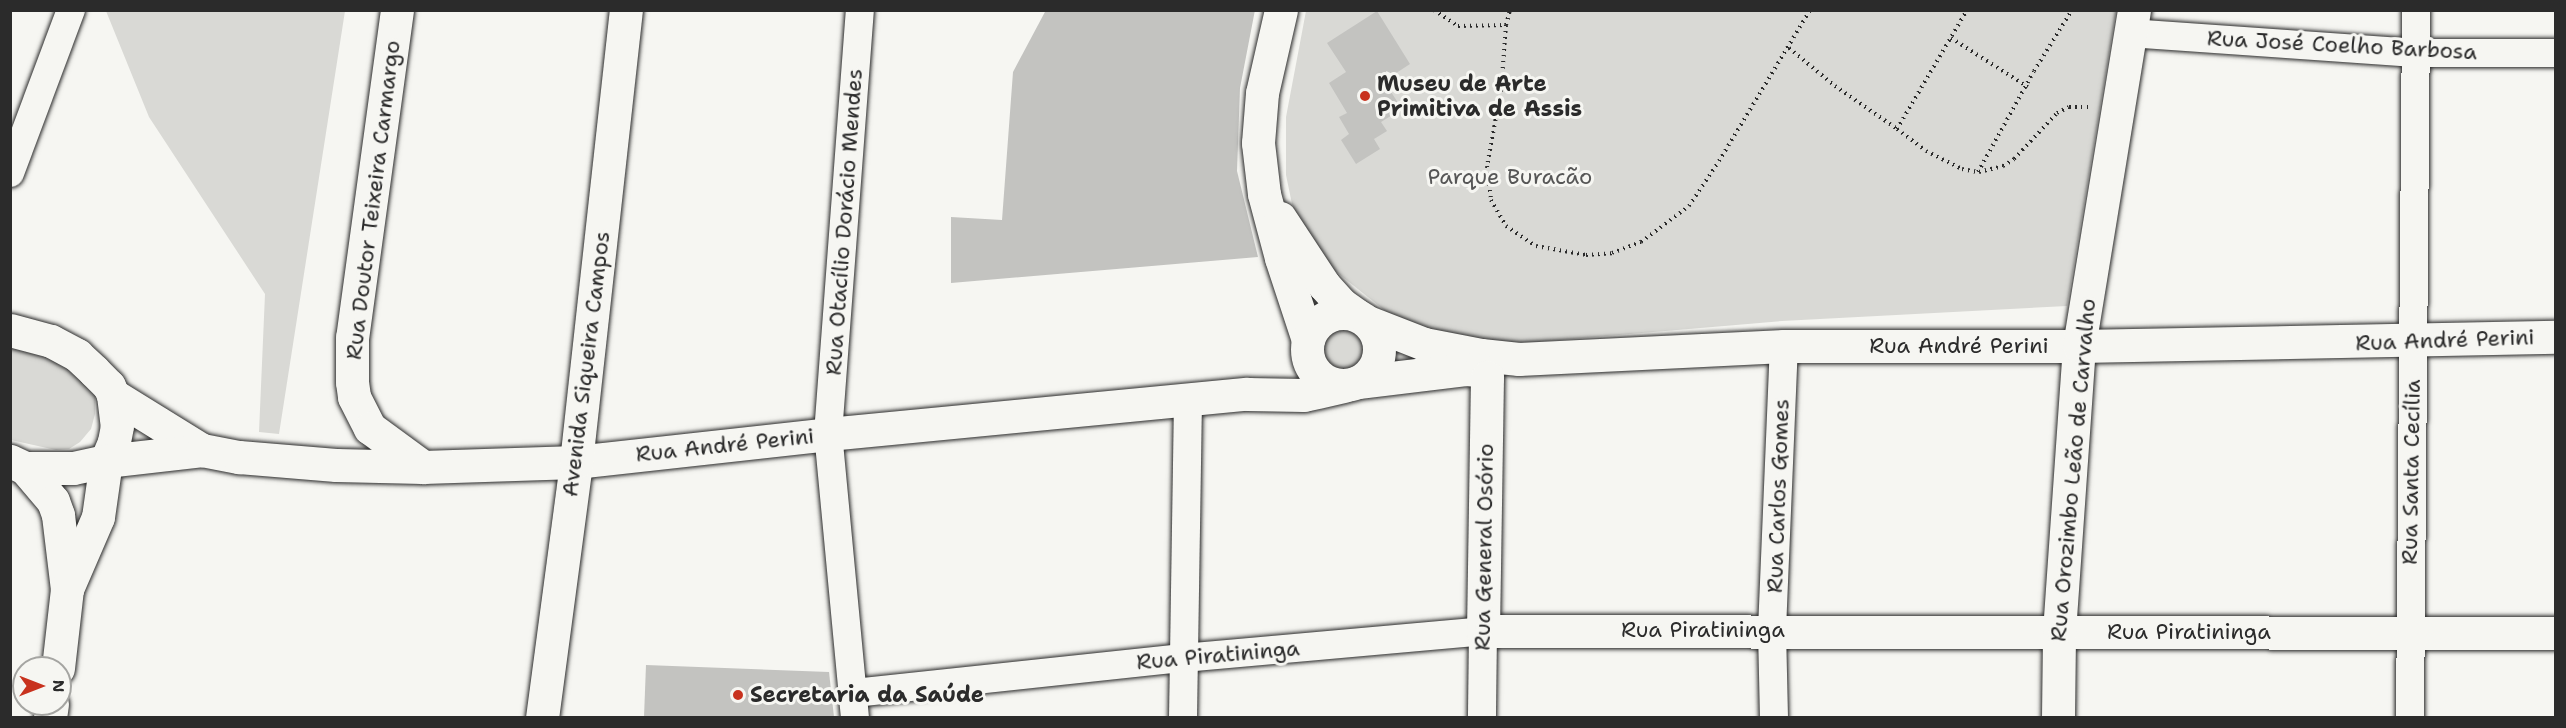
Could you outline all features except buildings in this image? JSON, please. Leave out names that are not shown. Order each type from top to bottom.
[{"type":"main road","name":"Rua Doutor Teixeira Carmargo","points":[[397,10],[352,337],[352,382],[354,397],[369,428],[423,467]]},
{"type":"main road","name":"Avenida Siqueira Campos","points":[[542,717],[576,462],[626,10]]},
{"type":"main road","points":[[1264,194],[1324,285],[1341,304],[1363,318],[1377,334],[1379,355],[1370,374],[1351,384],[1330,383],[1318,375],[1310,364],[1308,345],[1264,194],[1258,143],[1259,120],[1262,93],[1281,10]]},
{"type":"main road","name":"Rua Orozimbo Leão de Carvalho","points":[[2058,717],[2059,632],[2079,346],[2131,22]]},
{"type":"main road","points":[[1308,345],[1317,324],[1329,315],[1343,312],[1363,318]]},
{"type":"main road","name":"Rua André Perini","points":[[1363,318],[1424,344],[1481,355],[1519,359],[1784,346],[2079,346],[2413,342],[2556,337]]},
{"type":"main road","points":[[10,330],[51,341],[76,355],[109,386],[113,395],[117,426],[114,442],[106,461],[96,524],[67,589]]},
{"type":"main road","name":"Rua André Perini","points":[[1247,394],[1286,375],[1308,345]]},
{"type":"main road","name":"Rua André Perini","points":[[18,464],[73,468],[106,461],[202,450],[239,457],[336,465],[423,467],[576,462],[828,434],[1247,394],[1304,395],[1351,384],[1465,369],[1480,370],[1487,377]]},
{"type":"main road","name":"Rua General Osório","points":[[1483,630],[1487,377]]},
{"type":"main road","name":"Rua André Perini","points":[[113,395],[202,450]]},
{"type":"main road","points":[[18,464],[53,501],[58,515],[67,589],[59,656]]},
{"type":"main road","name":"Rua Piratininga","points":[[1483,630],[2556,633]]},
{"type":"street","points":[[10,172],[70,10]]},
{"type":"street","name":"Rua Otacílio Dorácio Mendes","points":[[855,705],[828,434],[860,10]]},
{"type":"street","name":"Rua Santa Cecília","points":[[2410,717],[2416,10]]},
{"type":"street","name":"Rua José Coelho Barbosa","points":[[2131,22],[2415,52],[2556,53]]},
{"type":"street","name":"Rua Carlos Gomes","points":[[1772,715],[1772,630],[1784,346]]},
{"type":"street","points":[[1183,717],[1188,400]]},
{"type":"street","name":"Rua Piratininga","points":[[855,705],[1183,658],[1483,630]]},
{"type":"street","name":"Rua General Osório","points":[[1482,717],[1483,630]]},
{"type":"path","points":[[1434,10],[1458,26],[1506,25]]},
{"type":"path","points":[[1510,10],[1506,25],[1501,90],[1487,166],[1491,200],[1506,226],[1536,246],[1586,255],[1612,253],[1641,242],[1689,206],[1789,48],[1810,10]]},
{"type":"path","points":[[1898,129],[1967,10]]},
{"type":"path","points":[[1978,172],[2028,87],[2034,71],[2072,10]]},
{"type":"path","points":[[1951,38],[2028,87]]},
{"type":"path","points":[[1789,48],[1835,86],[1926,151],[1962,169],[1978,172],[2003,166],[2014,159],[2057,113],[2069,107],[2117,107]]},
{"type":"green space","points":[[106,11],[345,11],[279,434],[259,432],[265,294],[149,117]]},
{"type":"green space","name":"Parque Buracão","points":[[1306,11],[2116,11],[2067,306],[1782,321],[1499,345],[1439,336],[1393,317],[1329,266],[1304,232],[1292,204],[1286,175],[1286,117]]},
{"type":"green space","points":[[1338,325],[1348,325],[1361,332],[1368,345],[1368,355],[1361,368],[1348,375],[1338,375],[1329,371],[1322,364],[1318,355],[1318,345],[1322,336],[1329,329]]},
{"type":"green space","points":[[11,338],[58,359],[95,395],[95,414],[91,429],[80,442],[69,449],[56,450],[11,440]]},
{"type":"place","name":"Museu de Arte Primitiva de Assis","points":[[1365,96]]},
{"type":"place","name":"Secretaria da Saúde","points":[[738,695]]}]
